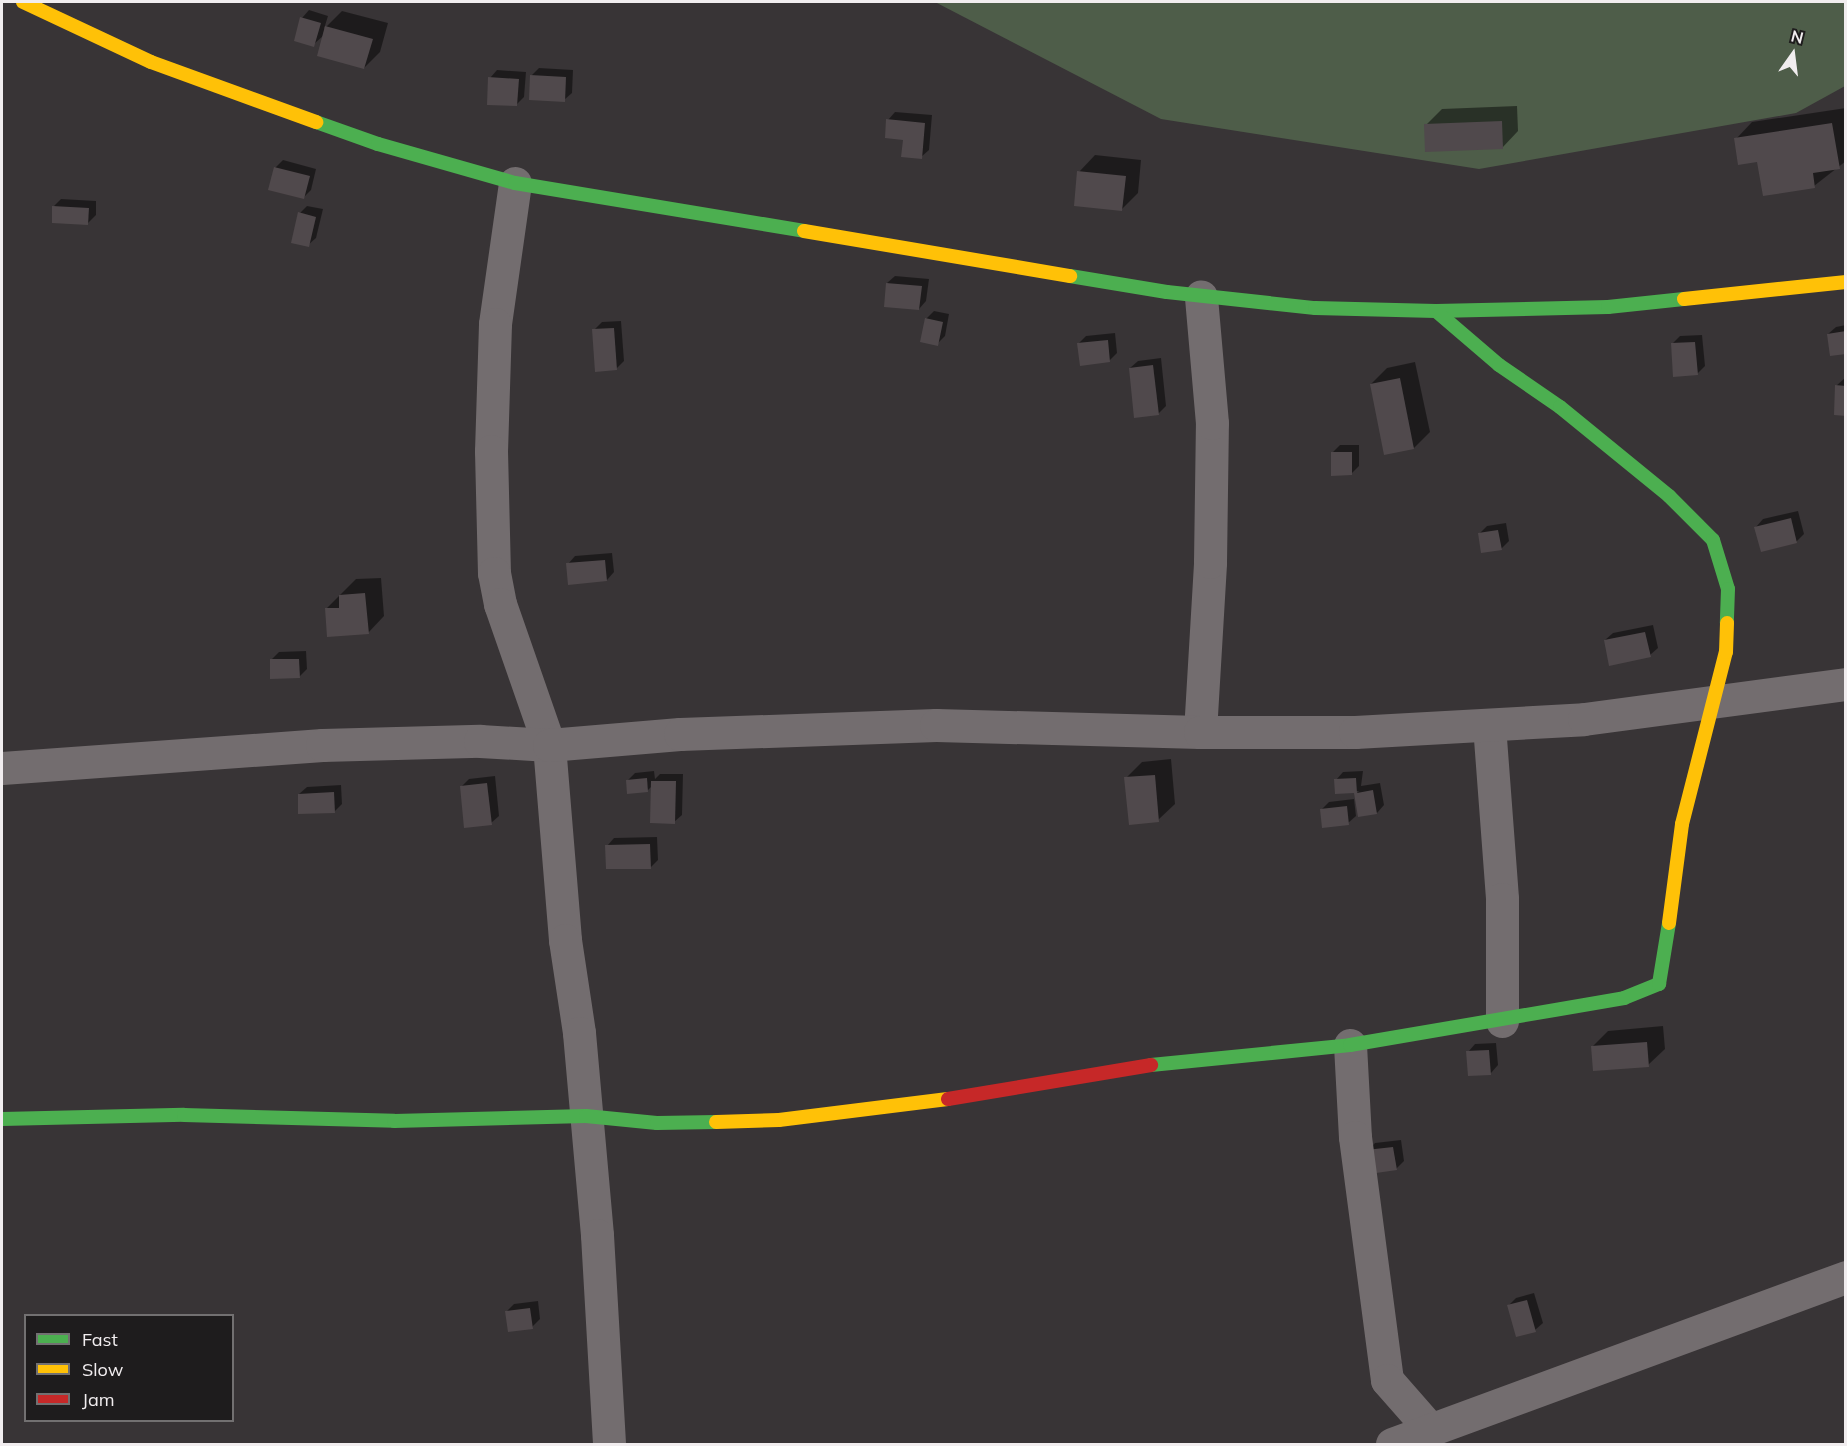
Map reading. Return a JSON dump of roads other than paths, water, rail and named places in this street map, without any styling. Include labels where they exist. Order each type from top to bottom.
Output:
[{"type":"street","points":[[23,2],[172,70],[378,144],[515,183],[1201,296],[1315,308],[1436,311],[1608,307],[1845,282]]},
{"type":"street","points":[[515,183],[495,324],[491,452],[494,573],[500,604],[549,745],[565,940],[579,1033],[609,1444]]},
{"type":"street","points":[[1200,732],[1210,562],[1212,423],[1201,296]]},
{"type":"street","points":[[2,1119],[184,1115],[394,1121],[586,1116],[657,1123],[779,1120],[902,1107],[1120,1068],[1350,1045],[1502,1021],[1624,998],[1659,984],[1682,824],[1711,700],[1726,652],[1728,589],[1713,540],[1669,496],[1560,407],[1499,365],[1436,311]]},
{"type":"street","points":[[2,768],[322,745],[480,741],[549,745],[680,734],[936,725],[1200,732],[1489,725],[1584,719],[1711,700],[1845,684]]},
{"type":"street","points":[[1489,725],[1502,899],[1502,1021]]},
{"type":"street","points":[[1350,1045],[1355,1137],[1387,1380],[1431,1430]]},
{"type":"street","points":[[1392,1444],[1845,1277]]}]
